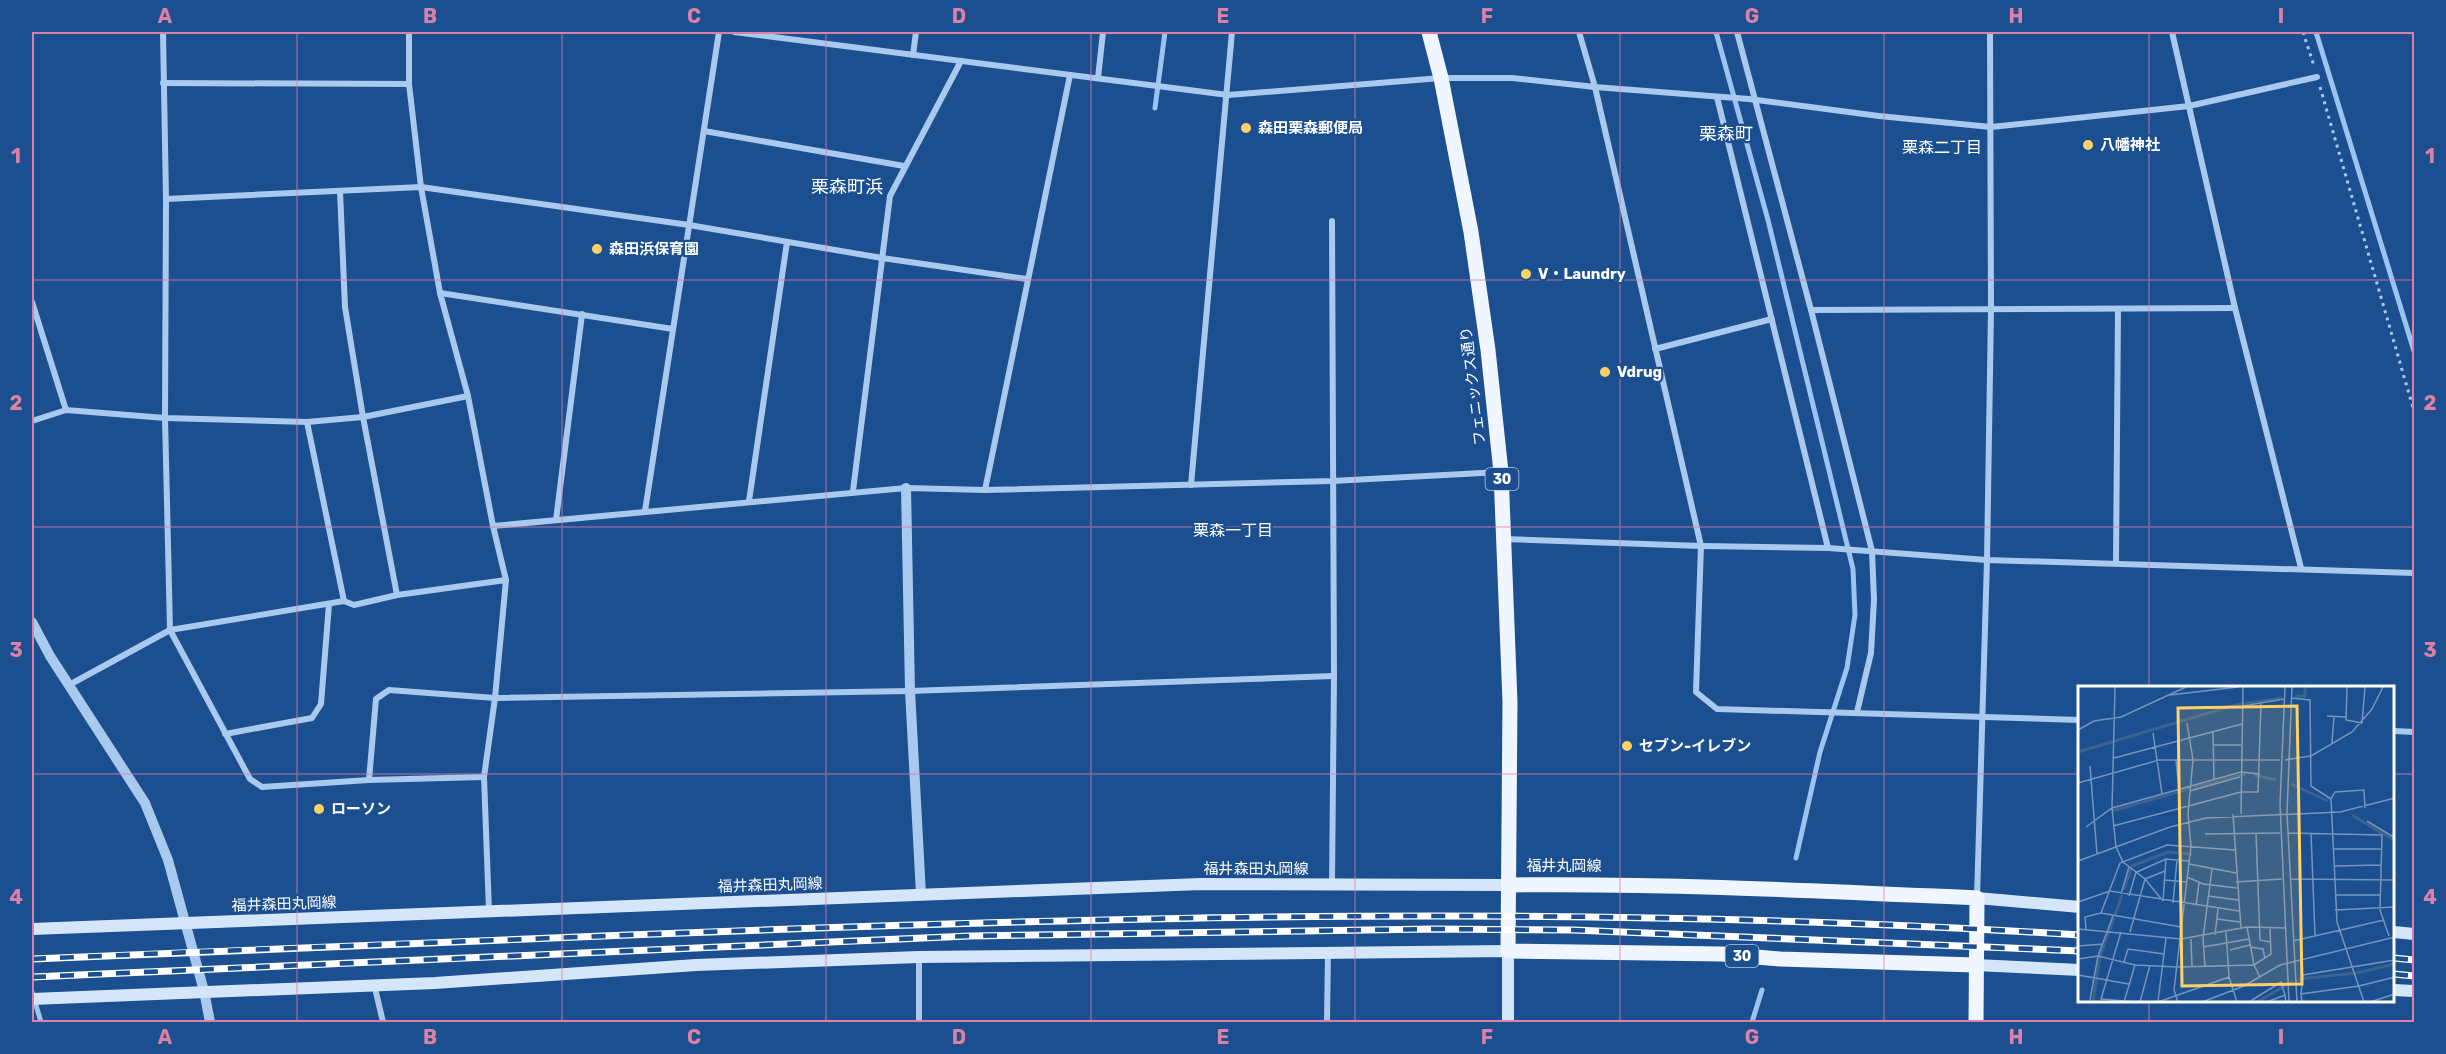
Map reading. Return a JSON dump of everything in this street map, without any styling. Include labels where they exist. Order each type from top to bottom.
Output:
[{"type":"main road","name":"フェニックス通り","points":[[1429,32],[1441,78],[1471,232],[1488,350],[1501,472],[1510,702],[1509,885]]},
{"type":"main road","name":"福井森田丸岡線","points":[[35,929],[1201,884],[1509,885]]},
{"type":"main road","name":"福井丸岡線","points":[[1508,951],[1509,885],[1586,884],[1773,889],[1977,898]]},
{"type":"main road","points":[[1976,1023],[1977,898],[2078,907]]},
{"type":"main road","points":[[2395,932],[2415,933]]},
{"type":"main road","points":[[32,999],[435,982],[696,965],[919,957],[1508,951],[1508,1023]]},
{"type":"main road","name":"30","points":[[1508,951],[1722,954],[1780,959],[1976,964]]},
{"type":"main road","points":[[1976,964],[2078,970]]},
{"type":"main road","points":[[2395,990],[2415,991]]},
{"type":"street","points":[[163,32],[166,200],[165,418],[170,630],[250,779],[262,788],[369,780],[484,777]]},
{"type":"street","points":[[409,32],[409,84],[421,187],[440,293],[468,396],[493,526],[506,580],[495,698],[484,777],[489,911]]},
{"type":"street","points":[[645,511],[719,32]]},
{"type":"street","points":[[734,32],[1228,95],[1441,78],[1512,78],[1717,96],[1991,127],[2189,106],[2318,77]]},
{"type":"street","points":[[914,55],[916,32]]},
{"type":"street","points":[[1098,78],[1103,32]]},
{"type":"street","points":[[1191,484],[1232,32]]},
{"type":"street","points":[[1579,32],[1595,87],[1701,546],[1696,692],[1717,709],[2078,720]]},
{"type":"street","points":[[1737,32],[1872,551],[1874,600],[1871,653],[1857,712]]},
{"type":"street","points":[[1977,898],[1987,560],[1991,310],[1990,32]]},
{"type":"street","points":[[2172,32],[2235,308],[2301,568]]},
{"type":"street","points":[[853,491],[890,196],[961,61]]},
{"type":"street","points":[[985,490],[1070,75]]},
{"type":"street","points":[[163,83],[409,84]]},
{"type":"street","points":[[1717,96],[1828,548]]},
{"type":"street","points":[[704,130],[904,166]]},
{"type":"street","points":[[166,200],[421,187],[689,225],[882,258],[1027,279]]},
{"type":"street","points":[[340,191],[345,307],[363,417],[398,595]]},
{"type":"street","points":[[1332,221],[1334,676],[1332,884]]},
{"type":"street","points":[[749,501],[787,242]]},
{"type":"street","points":[[440,293],[673,329]]},
{"type":"street","points":[[32,302],[66,410]]},
{"type":"street","points":[[1811,310],[2235,308]]},
{"type":"street","points":[[2116,563],[2118,309]]},
{"type":"street","points":[[556,520],[582,314]]},
{"type":"street","points":[[1655,348],[1772,319]]},
{"type":"street","points":[[32,421],[66,410],[165,418],[307,422],[363,417],[468,396]]},
{"type":"street","points":[[307,422],[344,601]]},
{"type":"street","points":[[493,526],[853,491],[906,488],[985,490],[1332,481],[1501,472]]},
{"type":"street","points":[[906,488],[910,691],[921,894]]},
{"type":"street","points":[[1504,539],[1828,548],[1987,560],[2415,573]]},
{"type":"street","points":[[69,685],[170,630],[344,601],[354,604],[398,595],[506,580]]},
{"type":"street","points":[[225,734],[312,718],[321,704],[329,604]]},
{"type":"street","points":[[32,622],[50,656],[145,803],[168,860],[204,991],[210,1023]]},
{"type":"street","points":[[369,780],[376,699],[389,690],[495,698],[910,691],[1334,676]]},
{"type":"street","points":[[2395,731],[2415,732]]},
{"type":"street","points":[[1327,1023],[1328,952]]},
{"type":"street","points":[[919,957],[919,1023]]},
{"type":"street","points":[[374,984],[382,1023]]},
{"type":"path","points":[[2303,32],[2415,411]]},
{"type":"waterway","points":[[1155,108],[1165,32]]},
{"type":"waterway","points":[[1716,32],[1768,220],[1853,569],[1855,615],[1847,668],[1820,752],[1796,858]]},
{"type":"waterway","points":[[2316,32],[2414,351]]},
{"type":"waterway","points":[[1752,1022],[1762,990]]},
{"type":"waterway","points":[[32,992],[41,1022]]},
{"type":"railway","points":[[32,959],[810,928],[1173,918],[1536,916],[1717,919],[1899,925],[2078,935]]},
{"type":"railway","points":[[32,977],[969,936],[1433,929],[1573,930],[2078,951]]},
{"type":"railway","points":[[2395,958],[2414,960]]},
{"type":"railway","points":[[2395,974],[2414,976]]},
{"type":"place","name":"森田栗森郵便局","points":[[1246,128]]},
{"type":"place","name":"八幡神社","points":[[2088,145]]},
{"type":"place","name":"森田浜保育園","points":[[597,249]]},
{"type":"place","name":"V・Laundry","points":[[1526,274]]},
{"type":"place","name":"Vdrug","points":[[1605,372]]},
{"type":"place","name":"セブン-イレブン","points":[[1627,746]]},
{"type":"place","name":"ローソン","points":[[319,809]]},
{"type":"district","name":"栗森町","points":[[1726,134]]},
{"type":"district","name":"栗森二丁目","points":[[1942,147]]},
{"type":"district","name":"栗森町浜","points":[[847,187]]},
{"type":"district","name":"栗森一丁目","points":[[1233,530]]}]
